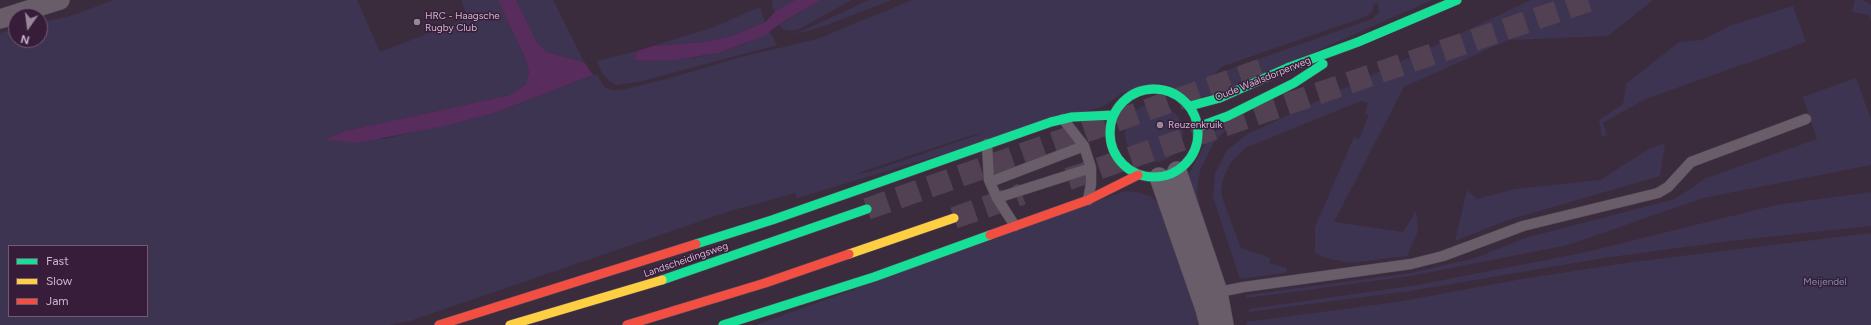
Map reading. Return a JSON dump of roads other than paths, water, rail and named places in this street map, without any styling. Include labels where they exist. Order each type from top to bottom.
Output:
[{"type":"main road","name":"Oude Waalsdorperweg","points":[[1190,106],[1220,98],[1287,68],[1358,42],[1457,0]]},
{"type":"main road","name":"Oude Waalsdorperweg","points":[[1198,127],[1228,116],[1294,82],[1358,42]]},
{"type":"main road","points":[[1144,90],[1164,90],[1178,96],[1190,106],[1198,127],[1197,144],[1187,163],[1177,171],[1159,177],[1138,174],[1122,164],[1112,146],[1110,131],[1114,115],[1126,99],[1144,90]]},
{"type":"main road","points":[[439,325],[516,302],[772,220],[987,144],[1072,116],[1114,115]]},
{"type":"main road","points":[[723,325],[874,277],[1088,200],[1138,174]]},
{"type":"main road","name":"Landscheidingsweg","points":[[510,325],[576,307],[689,272],[867,209]]},
{"type":"main road","points":[[627,325],[765,283],[954,218]]},
{"type":"main road","points":[[558,320],[576,307]]},
{"type":"street","points":[[0,19],[60,0]]},
{"type":"street","points":[[1177,171],[1209,294],[1209,325]]},
{"type":"street","points":[[1159,177],[1209,294],[1224,325]]},
{"type":"lane","points":[[1063,119],[1084,146],[1091,168],[1091,184],[1088,200]]},
{"type":"lane","points":[[1209,294],[1411,264],[1443,256],[1523,226],[1658,193],[1668,188],[1691,162],[1806,119]]},
{"type":"lane","points":[[987,144],[990,182],[997,198],[1015,226]]},
{"type":"lane","points":[[990,182],[1084,146]]},
{"type":"lane","points":[[997,198],[1091,168]]},
{"type":"tunnel","points":[[1068,179],[1591,0]]},
{"type":"tunnel","points":[[867,209],[1271,66]]},
{"type":"tunnel","points":[[954,218],[1022,194]]},
{"type":"place","name":"HRC - Haagsche Rugby Club","points":[[417,22]]},
{"type":"place","name":"Reuzenkruik","points":[[1160,125]]},
{"type":"park label","name":"Meijendel","points":[[1825,282]]}]
